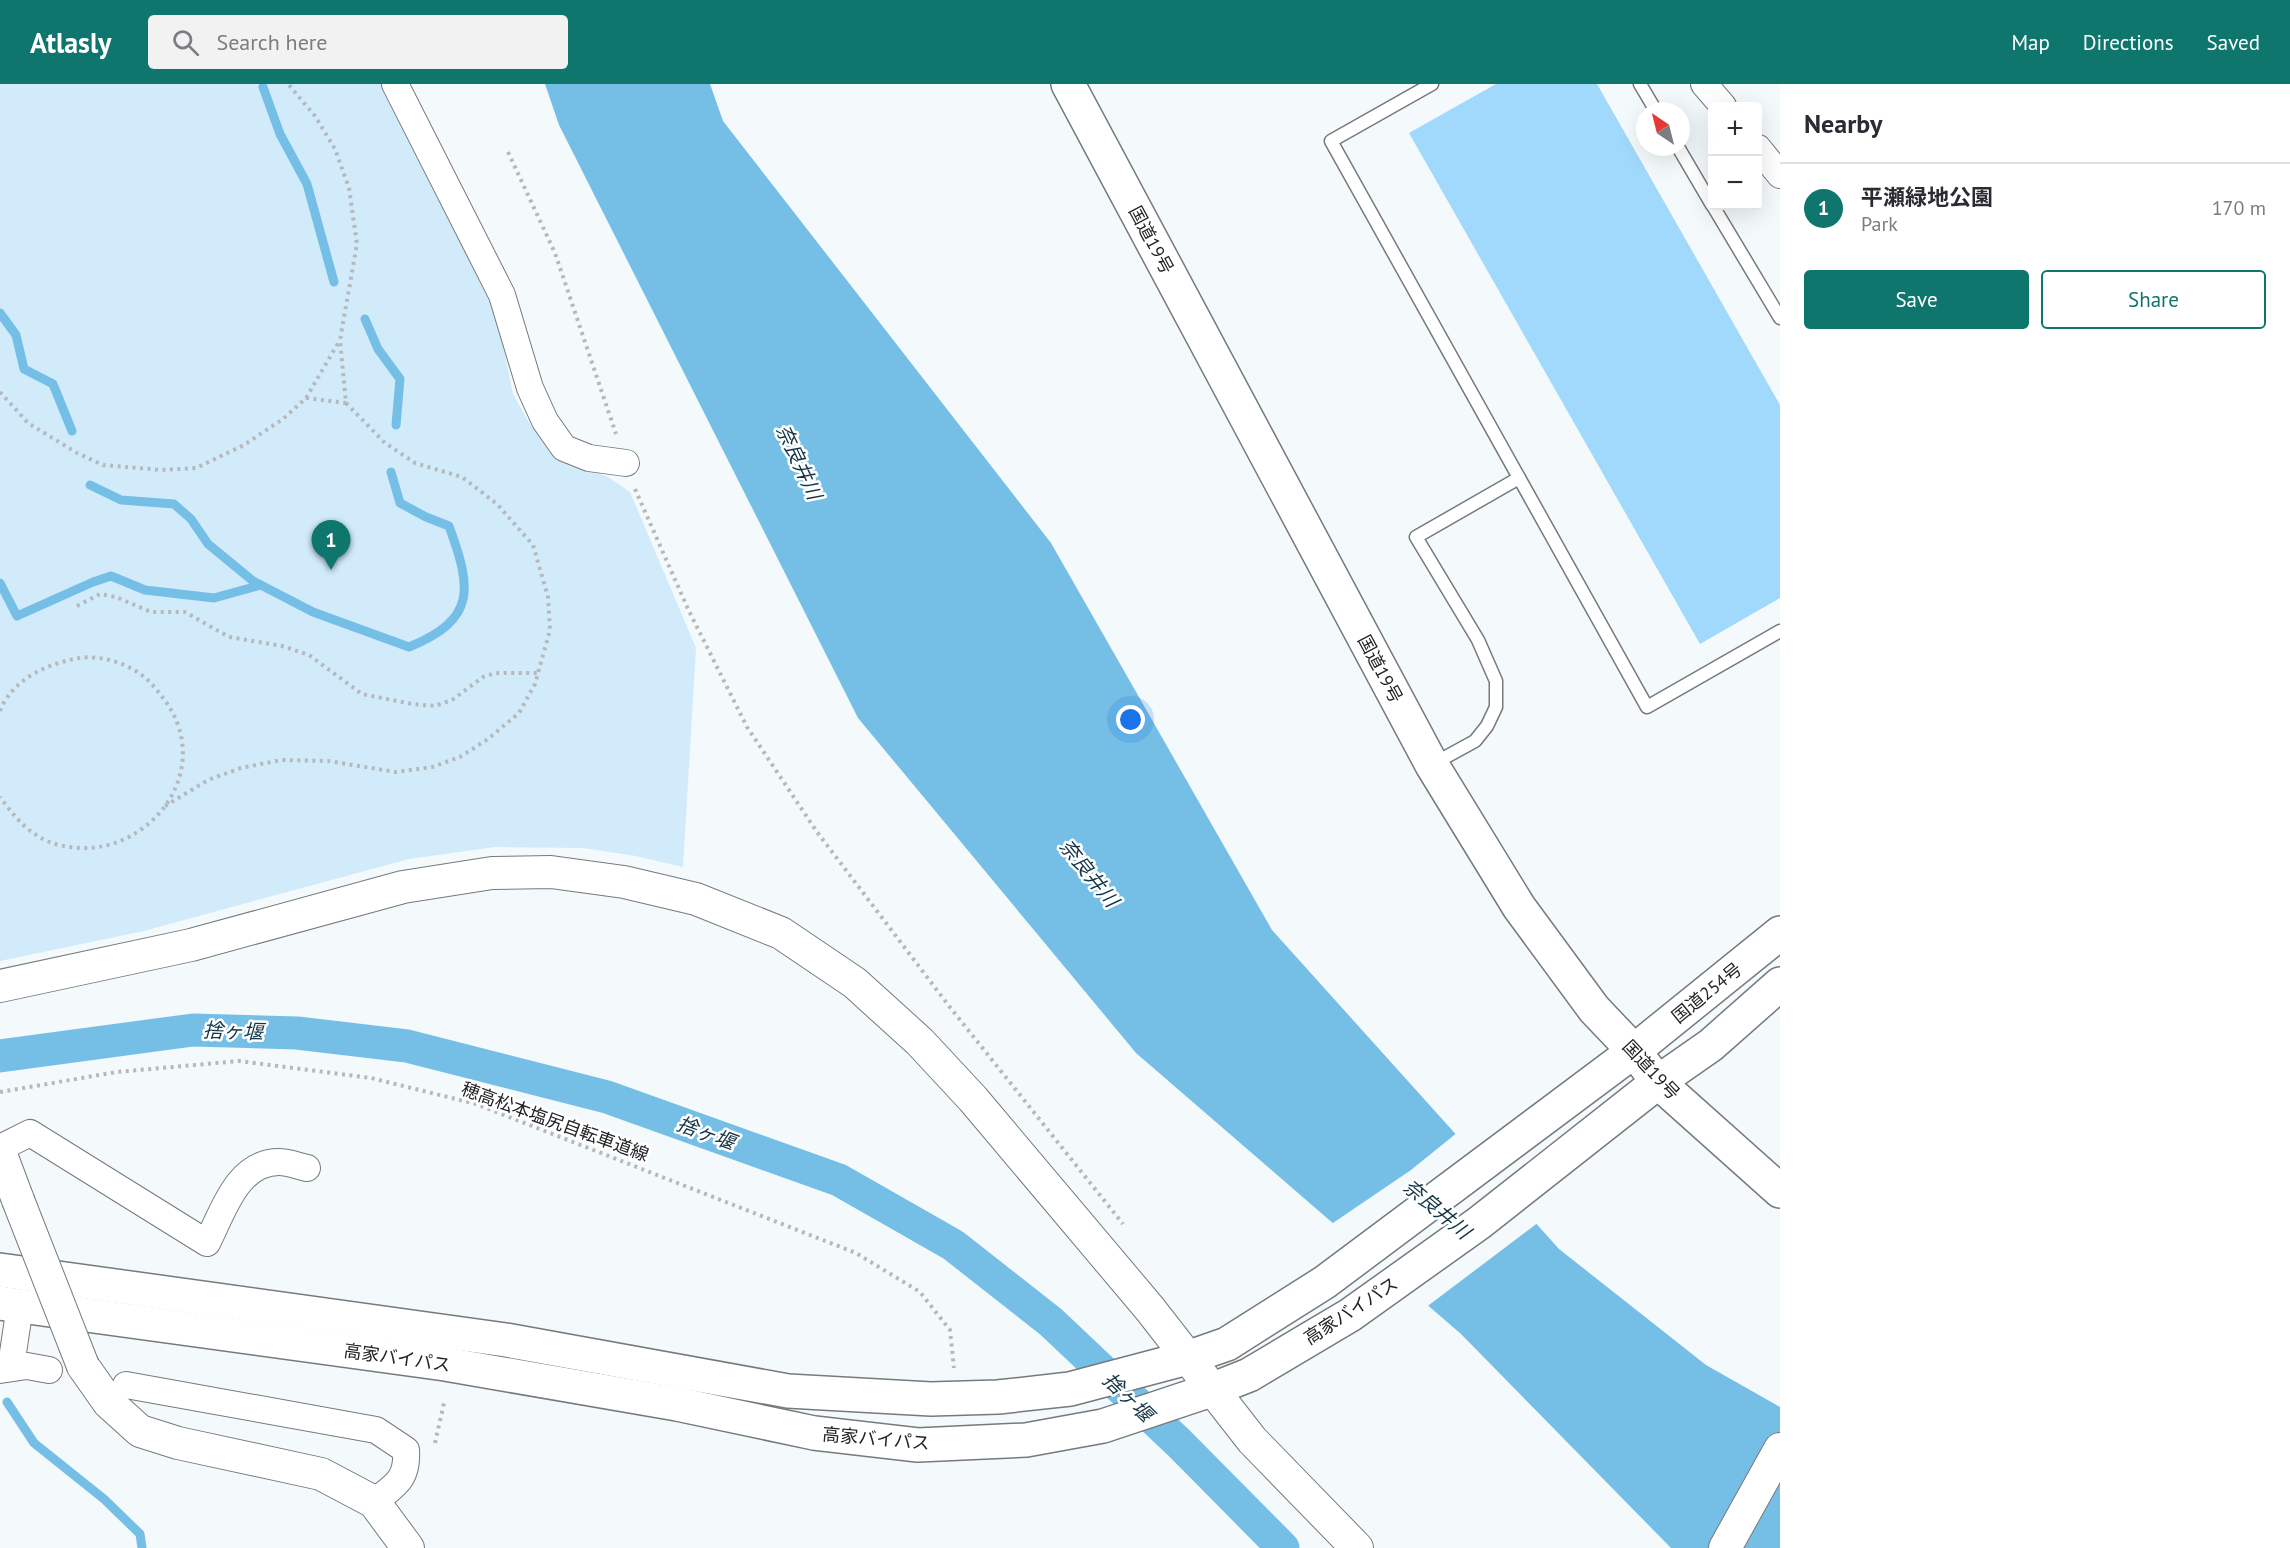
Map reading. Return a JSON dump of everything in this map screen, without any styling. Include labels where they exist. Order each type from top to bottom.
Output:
[{"type":"highway","name":"国道19号","points":[[1068,84],[1431,765],[1526,916],[1594,1009],[1634,1051],[1658,1082],[1780,1191]]},
{"type":"highway","name":"国道254号","points":[[1634,1051],[1780,933]]},
{"type":"highway","points":[[1658,1082],[1711,1045],[1780,984]]},
{"type":"highway","name":"高家バイパス","points":[[0,1270],[506,1340],[788,1391],[931,1399],[998,1397],[1070,1389],[1187,1358],[1227,1344],[1325,1282],[1634,1051]]},
{"type":"highway","name":"高家バイパス","points":[[10,1305],[445,1364],[677,1404],[814,1433],[876,1441],[960,1444],[1026,1440],[1103,1426],[1249,1375],[1350,1315],[1411,1272],[1658,1082]]},
{"type":"street","points":[[395,84],[502,295],[530,388],[545,421],[564,448],[589,458],[626,463]]},
{"type":"street","points":[[1704,84],[1720,102]]},
{"type":"street","points":[[1762,153],[1780,175]]},
{"type":"street","points":[[0,986],[191,945],[403,887],[492,873],[551,872],[624,882],[696,899],[781,933],[855,983],[920,1042],[981,1107],[1150,1309],[1187,1358],[1199,1394],[1252,1440],[1357,1548]]},
{"type":"street","points":[[0,1148],[30,1133],[207,1243],[241,1177],[260,1167],[278,1162],[307,1168]]},
{"type":"street","points":[[0,1152],[83,1366],[109,1403],[140,1431],[178,1443],[321,1474],[374,1502],[408,1548]]},
{"type":"street","points":[[10,1305],[6,1368],[27,1366],[49,1370]]},
{"type":"street","points":[[126,1385],[376,1430],[406,1450],[407,1466],[400,1482],[374,1502]]},
{"type":"street","points":[[1725,1548],[1780,1449]]},
{"type":"lane","points":[[1432,84],[1331,141],[1647,707],[1780,631]]},
{"type":"lane","points":[[1640,84],[1651,102]]},
{"type":"lane","points":[[1683,156],[1708,197]]},
{"type":"lane","points":[[1716,210],[1780,318]]},
{"type":"lane","points":[[1431,765],[1475,741],[1487,726],[1496,707],[1496,681],[1478,640],[1416,537],[1519,478]]},
{"type":"path","points":[[288,84],[315,116],[335,149],[349,188],[357,244],[340,340],[346,404]]},
{"type":"path","points":[[508,152],[555,253],[626,463],[688,609],[747,727],[817,832],[949,1006],[1125,1227]]},
{"type":"path","points":[[0,392],[28,423],[77,453],[103,465],[161,470],[196,468],[244,445],[283,419],[306,398],[340,340]]},
{"type":"path","points":[[165,806],[208,780],[241,768],[280,760],[328,761],[396,772],[432,767],[460,757],[488,739],[519,714],[538,673],[550,630],[548,597],[533,544],[497,504],[462,477],[414,464],[385,443],[346,404],[306,398]]},
{"type":"path","points":[[77,606],[100,594],[116,597],[151,612],[185,612],[229,637],[282,646],[309,655],[362,694],[412,704],[435,706],[452,700],[483,677],[495,673],[538,673]]},
{"type":"path","points":[[0,711],[23,680],[51,664],[83,657],[115,661],[144,676],[166,700],[179,729],[182,761],[174,792],[156,818],[132,837],[103,848],[71,848],[42,839],[17,821],[0,797]]},
{"type":"path","name":"穂高松本塩尻自転車道線","points":[[0,1092],[117,1072],[239,1061],[370,1078],[476,1104],[856,1253],[920,1292],[950,1330],[955,1370]]},
{"type":"shaded area","points":[[0,84],[382,84],[482,270],[495,305],[513,394],[531,426],[566,460],[608,477],[630,492],[696,648],[683,867],[636,856],[583,848],[495,847],[409,859],[144,931],[0,961]]},
{"type":"water","name":"奈良井川","points":[[545,84],[710,84],[723,121],[1051,543],[1272,930],[1559,1249],[1706,1365],[1780,1407],[1780,1548],[1671,1548],[1461,1334],[1136,1053],[858,718],[559,125]]},
{"type":"pier","points":[[1458,1132],[1539,1222],[1425,1308],[1330,1225],[1411,1170]]},
{"type":"building","points":[[1496,84],[1597,84],[1780,405],[1780,598],[1700,644],[1409,133]]},
{"type":"waterway","points":[[263,87],[280,134],[307,184],[334,282]]},
{"type":"waterway","points":[[0,313],[16,335],[24,369],[53,384],[72,431]]},
{"type":"waterway","points":[[365,319],[378,349],[400,379],[396,425]]},
{"type":"waterway","points":[[90,485],[121,500],[174,504],[191,519],[208,544],[253,581],[313,612],[409,647],[447,625],[458,612],[463,599],[464,584],[462,567],[449,526],[400,503],[391,472]]},
{"type":"waterway","points":[[0,583],[17,616],[111,576],[145,590],[214,598],[261,585]]},
{"type":"waterway","name":"捨ヶ堰","points":[[0,1056],[193,1030],[297,1033],[407,1046],[607,1097],[839,1180],[953,1245],[1051,1322],[1179,1443],[1283,1548]]},
{"type":"waterway","points":[[7,1402],[34,1443],[104,1499],[140,1534],[142,1548]]},
{"type":"place","name":"平瀬緑地公園","points":[[331,570]]}]
